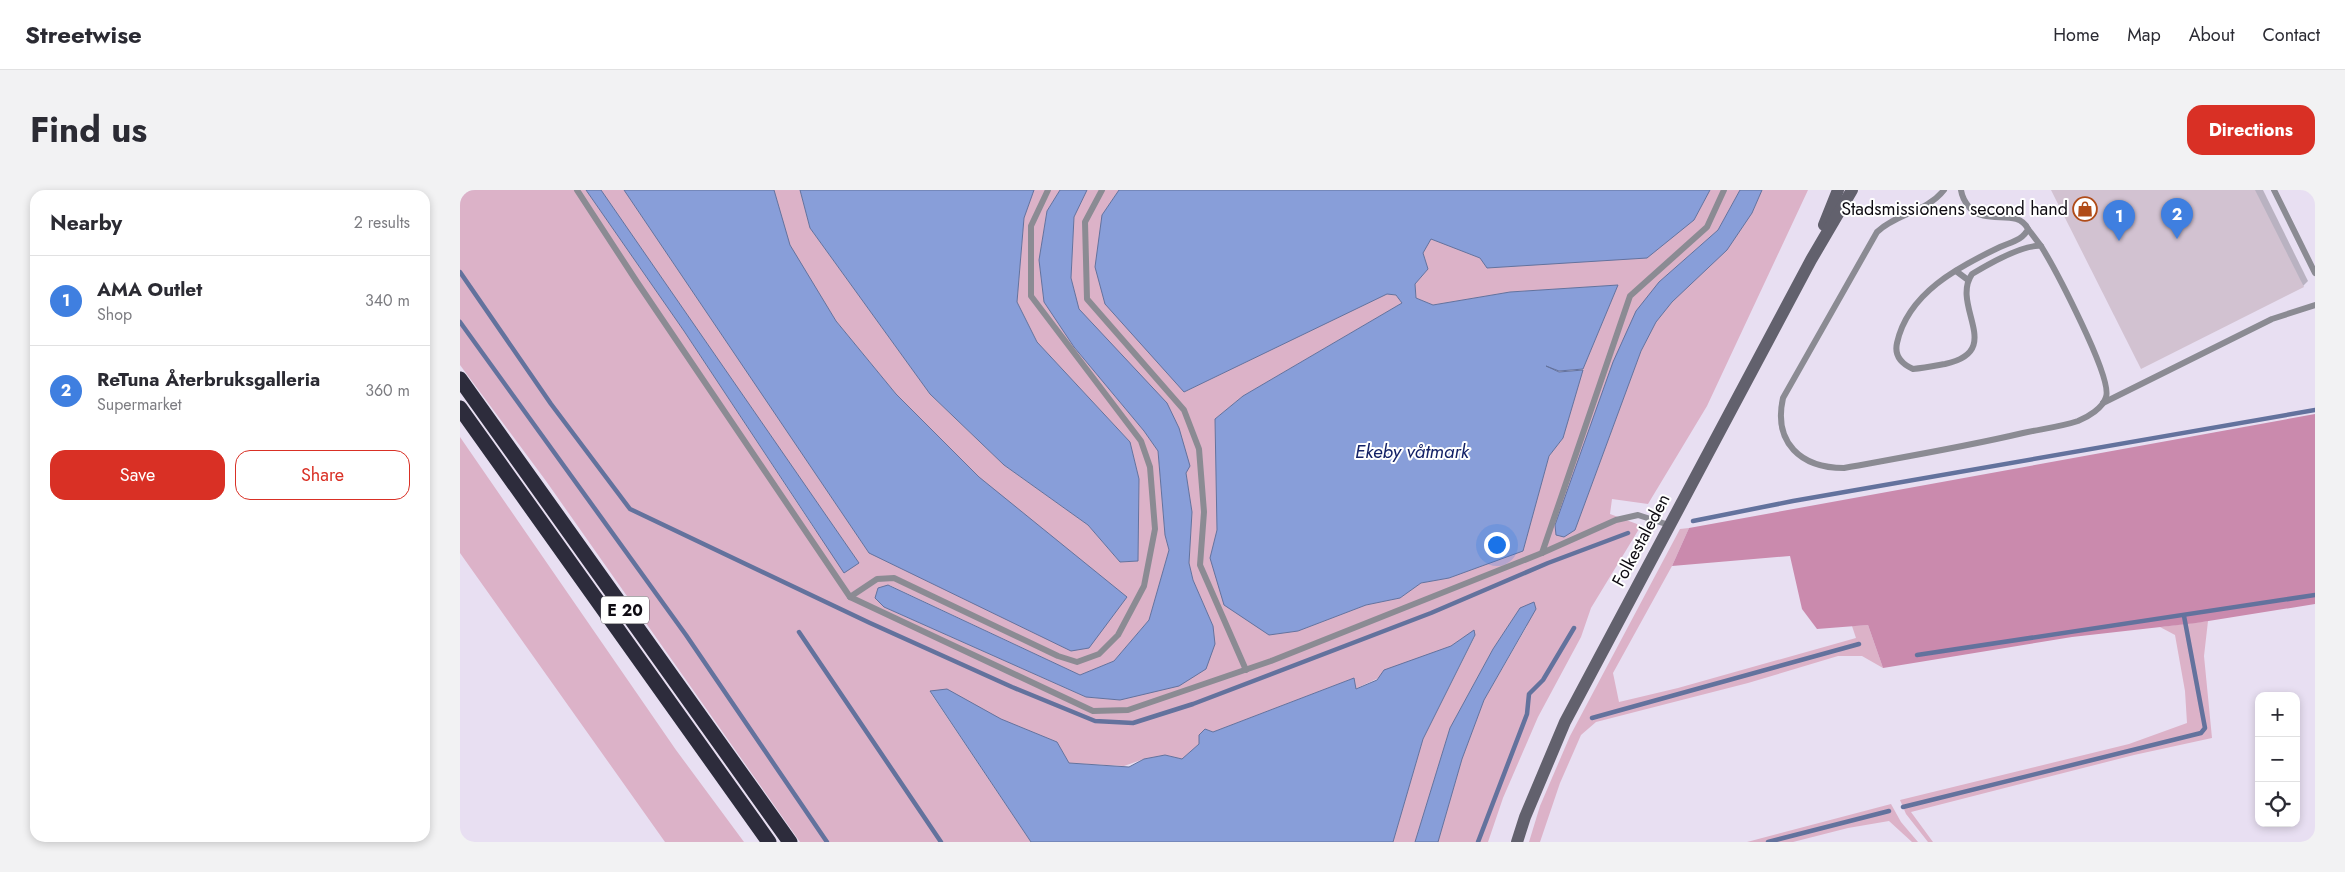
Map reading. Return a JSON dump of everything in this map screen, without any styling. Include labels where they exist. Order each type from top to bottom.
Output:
[{"type":"highway","name":"E 20","points":[[460,379],[790,842]]},
{"type":"highway","name":"E 20","points":[[460,408],[769,842]]},
{"type":"main road","name":"Folkestaleden","points":[[1810,260],[1838,190]]},
{"type":"main road","name":"Folkestaleden","points":[[1517,842],[1528,809],[1565,722],[1810,260],[1852,190]]},
{"type":"lane","points":[[577,190],[850,597],[1093,711],[1128,710],[1246,670],[1542,553],[1616,520],[1638,515],[1669,525]]},
{"type":"lane","points":[[850,597],[877,579],[894,578],[1058,656],[1077,662],[1099,654],[1118,635],[1144,586],[1155,529],[1150,468],[1141,441],[1031,296],[1031,226],[1048,190]]},
{"type":"lane","points":[[1102,190],[1085,222],[1087,300],[1184,410],[1200,450],[1204,512],[1200,565],[1246,670]]},
{"type":"lane","points":[[1542,553],[1630,296],[1707,227],[1724,190]]},
{"type":"lane","points":[[1944,190],[1935,201],[1894,219],[1877,232],[1782,398],[1781,422],[1786,438],[1796,453],[1814,464],[1828,468],[1844,468],[1998,439],[2078,421],[2097,410],[2107,396],[2106,384],[2100,363],[2041,246],[2022,220],[1980,216],[1966,203],[1961,190]]},
{"type":"lane","points":[[2274,190],[2315,272]]},
{"type":"lane","points":[[2028,229],[2020,238],[1956,271],[1922,296],[1902,329],[1896,350],[1898,357],[1907,366],[1923,368],[1962,360],[1972,349],[1974,337],[1966,288],[1968,280],[1978,270],[2019,250],[2033,245],[2041,246]]},
{"type":"lane","points":[[1956,271],[1968,280]]},
{"type":"lane","points":[[2103,403],[2272,319],[2315,305]]},
{"type":"shaded area","points":[[460,190],[586,190],[684,331],[815,530],[859,563],[601,190],[624,190],[869,553],[979,477],[896,394],[836,321],[789,245],[774,190],[800,190],[810,228],[930,394],[1004,465],[1088,525],[1120,562],[1138,561],[1139,479],[1130,442],[1037,342],[1017,302],[1024,218],[1034,190],[1060,190],[1047,211],[1039,260],[1044,302],[1074,347],[1144,431],[1158,451],[1165,535],[1169,550],[1149,620],[1114,661],[1080,675],[889,585],[875,598],[884,607],[1086,697],[1120,700],[1213,626],[1193,580],[1189,563],[1192,512],[1186,473],[1094,326],[1079,310],[1071,278],[1074,217],[1087,190],[1119,190],[1102,215],[1184,392],[1387,293],[1396,295],[1402,303],[1243,396],[1215,419],[1217,530],[1210,558],[1298,631],[1366,605],[1400,598],[1421,583],[1449,578],[1523,550],[1549,456],[1563,438],[1583,369],[1618,285],[1510,292],[1433,305],[1416,298],[1415,284],[1428,269],[1423,253],[1431,238],[1480,258],[1694,220],[1710,190],[1740,190],[1718,230],[1659,282],[1575,530],[1641,351],[1656,322],[1752,213],[1762,190],[1808,190],[1707,406],[1648,504],[1612,499],[1610,514],[1637,524],[1639,529],[1591,608],[1581,637],[1538,717],[1503,798],[1488,842],[1438,842],[1462,759],[1484,700],[1527,626],[1520,608],[1493,649],[1450,728],[1415,842],[1393,842],[1423,739],[1475,636],[1462,638],[1452,646],[1437,651],[1355,689],[1354,678],[1213,732],[1205,729],[1199,735],[1199,744],[1182,759],[1165,755],[1144,759],[1124,766],[1069,763],[1057,742],[930,692],[1031,842],[800,842],[546,481],[460,365]]},
{"type":"shaded area","points":[[2315,414],[2315,604],[2196,623],[2072,637],[1883,668],[1868,625],[1817,629],[1802,609],[1790,556],[1672,566],[1689,528]]},
{"type":"shaded area","points":[[460,437],[676,750],[744,842],[665,842],[460,553]]},
{"type":"shaded area","points":[[1689,528],[1672,566],[1613,673],[1619,702],[1678,688],[1856,638],[1852,626],[1868,625],[1883,668],[1862,656],[1838,656],[1748,683],[1596,722],[1581,735],[1560,783],[1540,842],[1529,842],[1540,806],[1570,736],[1680,529]]},
{"type":"shaded area","points":[[2208,621],[2204,656],[2212,738],[2134,755],[1911,812],[1933,842],[1928,842],[1906,814],[1900,800],[2129,744],[2187,723],[2185,691],[2175,635],[2160,627]]},
{"type":"shaded area","points":[[1891,804],[1901,822],[1918,842],[1912,842],[1889,821],[1848,828],[1793,842],[1747,842]]},
{"type":"water","points":[[586,190],[601,190],[859,563],[844,573],[684,331]]},
{"type":"water","points":[[624,190],[774,190],[790,245],[836,321],[896,394],[979,477],[1127,597],[1089,648],[1071,651],[869,553]]},
{"type":"water","points":[[800,190],[1034,190],[1024,218],[1017,302],[1037,342],[1130,442],[1139,479],[1138,561],[1120,562],[1088,525],[1004,465],[930,394],[810,228]]},
{"type":"water","points":[[1060,190],[1087,190],[1074,217],[1071,278],[1079,309],[1167,403],[1179,428],[1190,466],[1186,473],[1192,512],[1189,563],[1193,580],[1213,626],[1215,644],[1206,669],[1179,686],[1120,700],[1086,697],[884,607],[875,598],[878,588],[888,585],[1080,675],[1114,661],[1149,620],[1169,550],[1165,535],[1158,451],[1144,431],[1074,347],[1044,302],[1039,260],[1047,211]]},
{"type":"water","name":"Ekeby våtmark","points":[[1119,190],[1710,190],[1694,220],[1647,258],[1487,268],[1480,258],[1431,239],[1423,253],[1428,269],[1415,284],[1416,298],[1433,305],[1510,292],[1618,285],[1583,369],[1559,371],[1546,366],[1559,372],[1583,370],[1563,438],[1549,456],[1523,551],[1449,578],[1421,583],[1400,598],[1366,605],[1298,631],[1269,635],[1224,605],[1210,558],[1217,530],[1215,419],[1243,396],[1402,303],[1396,295],[1387,294],[1184,392],[1105,304],[1095,267],[1102,215]]},
{"type":"water","points":[[1740,190],[1762,190],[1752,213],[1727,250],[1672,302],[1656,322],[1641,351],[1575,530],[1564,537],[1556,535],[1555,525],[1613,362],[1636,311],[1659,282],[1718,230]]},
{"type":"water","points":[[1534,602],[1536,609],[1484,700],[1462,759],[1438,842],[1415,842],[1450,728],[1493,649],[1520,608]]},
{"type":"water","points":[[1474,630],[1475,635],[1423,739],[1393,842],[1031,842],[930,691],[947,689],[1001,719],[1057,742],[1069,763],[1129,767],[1144,759],[1165,755],[1182,759],[1199,744],[1199,735],[1205,729],[1213,732],[1354,678],[1356,689],[1377,680],[1384,670],[1451,646]]},
{"type":"building","points":[[2051,190],[2255,190],[2304,287],[2141,369]]},
{"type":"waterway","points":[[460,272],[551,404],[630,509],[870,623],[1012,687],[1095,721],[1133,723],[1193,704],[1431,613],[1548,563],[1628,533]]},
{"type":"waterway","points":[[460,322],[686,635],[827,842]]},
{"type":"waterway","points":[[1693,521],[1793,501],[2315,410]]},
{"type":"waterway","points":[[1917,655],[2315,595]]},
{"type":"waterway","points":[[1903,807],[2201,733],[2205,728],[2184,616]]},
{"type":"waterway","points":[[1478,842],[1527,714],[1529,694],[1543,680],[1574,628]]},
{"type":"waterway","points":[[799,632],[941,842]]},
{"type":"waterway","points":[[1592,718],[1859,644]]},
{"type":"waterway","points":[[1768,842],[1889,811]]},
{"type":"place","name":"Stadsmissionens second hand","points":[[2085,209]]},
{"type":"place","name":"ReTuna Återbruksgalleria","points":[[2177,239]]},
{"type":"place","name":"AMA Outlet","points":[[2119,241]]}]
